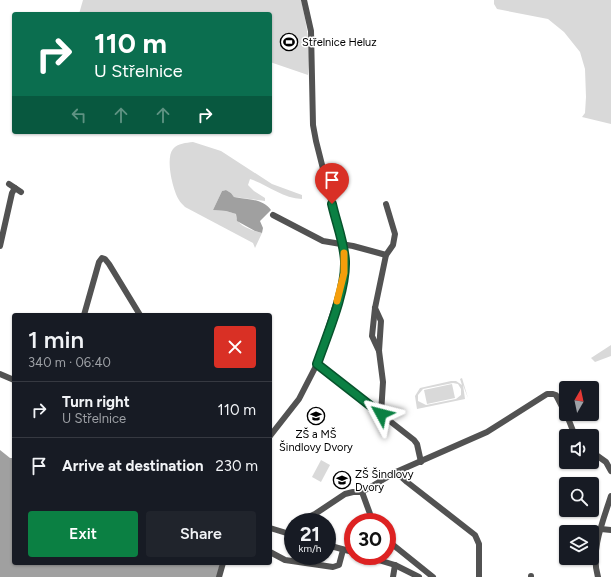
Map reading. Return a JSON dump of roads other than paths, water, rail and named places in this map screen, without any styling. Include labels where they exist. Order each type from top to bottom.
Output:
[{"type":"street","points":[[272,433],[299,398],[317,364],[343,282],[345,262],[313,125],[311,31],[304,0]]},
{"type":"street","points":[[10,184],[21,192]]},
{"type":"street","points":[[0,246],[12,194],[15,188]]},
{"type":"street","points":[[381,414],[383,382],[379,350],[381,321],[375,308],[386,255],[393,245],[395,234],[386,204]]},
{"type":"street","points":[[273,215],[323,241],[386,255]]},
{"type":"street","points":[[85,313],[99,262],[102,258],[109,264],[124,286],[139,313]]},
{"type":"street","points":[[317,364],[414,440],[417,444],[421,462]]},
{"type":"street","points":[[0,374],[12,379]]},
{"type":"street","points":[[318,513],[345,494],[362,492],[396,472],[487,432],[547,394],[556,395],[572,429]]},
{"type":"street","points":[[599,457],[606,462],[611,471]]},
{"type":"street","points":[[396,472],[475,535],[479,544],[479,577]]},
{"type":"street","points":[[362,492],[370,513]]},
{"type":"street","points":[[598,577],[596,557],[601,529],[611,496]]},
{"type":"street","points":[[272,529],[284,532]]},
{"type":"street","points":[[601,529],[611,530]]},
{"type":"street","points":[[396,547],[433,577]]},
{"type":"street","points":[[272,553],[285,560],[332,567],[339,565],[343,550],[336,548]]},
{"type":"street","points":[[218,577],[222,565]]},
{"type":"street","points":[[393,577],[395,565],[419,577]]},
{"type":"place","name":"Střelnice Heluz","points":[[289,42]]},
{"type":"place","name":"ZŠ a MŠ Šindlovy Dvory","points":[[316,416]]},
{"type":"place","name":"ZŠ Šindlovy Dvory","points":[[342,480]]}]
